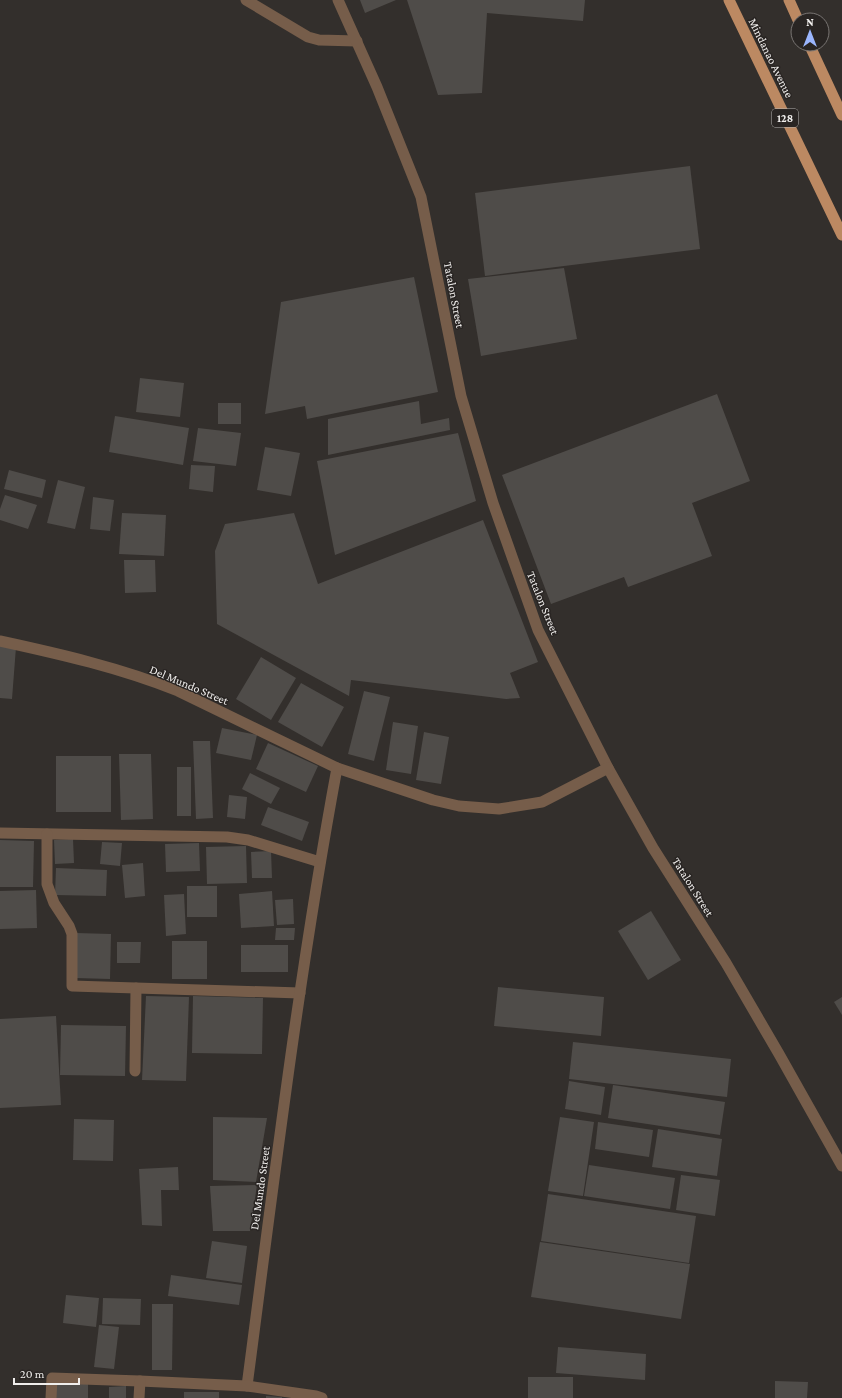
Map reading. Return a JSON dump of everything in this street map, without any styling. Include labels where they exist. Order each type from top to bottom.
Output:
[{"type":"main road","name":"Mindanao Avenue","points":[[729,0],[842,235]]},
{"type":"main road","points":[[789,0],[794,12]]},
{"type":"main road","points":[[813,52],[842,115]]},
{"type":"street","points":[[246,0],[308,36],[319,40],[357,41]]},
{"type":"street","name":"Tatalon Street","points":[[338,0],[357,41],[422,197],[457,379],[499,522],[538,630],[608,768],[654,848],[726,963],[842,1166]]},
{"type":"street","name":"Del Mundo Street","points":[[0,641],[64,655],[157,683],[178,691],[337,768],[433,800],[459,806],[499,809],[542,802],[608,768]]},
{"type":"street","name":"Del Mundo Street","points":[[247,1386],[300,993],[320,862],[337,768]]},
{"type":"street","points":[[0,833],[227,837],[248,840],[320,862]]},
{"type":"street","points":[[47,834],[47,884],[54,903],[69,926],[72,934],[72,986],[300,993]]},
{"type":"street","points":[[135,1071],[136,988]]},
{"type":"street","points":[[51,1398],[52,1378],[247,1386],[322,1398]]},
{"type":"street","points":[[139,1398],[140,1381]]},
{"type":"building","points":[[360,0],[396,0],[365,13]]},
{"type":"building","points":[[407,0],[585,0],[583,21],[487,13],[482,93],[438,95]]},
{"type":"building","points":[[690,166],[700,249],[485,276],[475,193]]},
{"type":"building","points":[[564,268],[577,339],[481,356],[468,279]]},
{"type":"building","points":[[414,277],[438,392],[307,419],[305,406],[265,414],[281,302]]},
{"type":"building","points":[[140,378],[184,383],[180,417],[136,412]]},
{"type":"building","points":[[717,394],[750,481],[692,503],[712,556],[628,587],[624,577],[551,604],[502,475]]},
{"type":"building","points":[[419,401],[421,424],[449,418],[450,430],[328,455],[328,419]]},
{"type":"building","points":[[218,403],[241,403],[241,424],[218,424]]},
{"type":"building","points":[[115,416],[189,428],[183,465],[109,452]]},
{"type":"building","points":[[198,428],[241,433],[236,466],[193,461]]},
{"type":"building","points":[[458,433],[476,501],[335,555],[317,461]]},
{"type":"building","points":[[265,447],[300,453],[291,496],[257,490]]},
{"type":"building","points":[[191,465],[215,466],[213,492],[189,489]]},
{"type":"building","points":[[9,470],[46,480],[42,498],[4,489]]},
{"type":"building","points":[[58,480],[85,487],[75,529],[47,523]]},
{"type":"building","points":[[5,495],[37,505],[28,529],[0,520],[0,509]]},
{"type":"building","points":[[93,497],[114,500],[110,531],[90,529]]},
{"type":"building","points":[[122,513],[166,515],[164,556],[119,554]]},
{"type":"building","points":[[294,513],[318,584],[483,520],[538,662],[510,673],[520,698],[506,699],[351,680],[349,696],[217,624],[215,551],[225,524]]},
{"type":"building","points":[[124,560],[155,560],[156,592],[125,593]]},
{"type":"building","points":[[0,645],[16,647],[12,699],[0,698]]},
{"type":"building","points":[[261,657],[296,678],[271,720],[236,699]]},
{"type":"building","points":[[301,683],[344,707],[322,747],[278,722]]},
{"type":"building","points":[[364,691],[390,697],[374,761],[348,754]]},
{"type":"building","points":[[393,722],[418,726],[411,774],[386,770]]},
{"type":"building","points":[[222,728],[257,735],[251,760],[216,753]]},
{"type":"building","points":[[424,732],[449,737],[441,784],[416,780]]},
{"type":"building","points":[[193,741],[210,741],[213,818],[196,819]]},
{"type":"building","points":[[268,743],[318,766],[306,792],[256,769]]},
{"type":"building","points":[[119,754],[151,754],[153,819],[121,820]]},
{"type":"building","points":[[56,756],[111,756],[111,812],[56,812]]},
{"type":"building","points":[[177,767],[191,767],[191,816],[177,816]]},
{"type":"building","points":[[250,773],[280,788],[271,804],[242,789]]},
{"type":"building","points":[[229,795],[247,797],[245,819],[227,817]]},
{"type":"building","points":[[268,807],[309,822],[302,841],[261,825]]},
{"type":"building","points":[[73,839],[74,863],[55,864],[54,840]]},
{"type":"building","points":[[0,840],[34,841],[33,887],[0,887]]},
{"type":"building","points":[[102,842],[122,843],[120,866],[100,864]]},
{"type":"building","points":[[199,843],[200,871],[166,872],[165,844]]},
{"type":"building","points":[[246,846],[247,883],[207,884],[206,847]]},
{"type":"building","points":[[271,851],[272,878],[252,878],[251,852]]},
{"type":"building","points":[[143,863],[145,896],[125,898],[122,865]]},
{"type":"building","points":[[56,868],[107,870],[106,896],[55,895]]},
{"type":"building","points":[[187,886],[217,886],[217,917],[187,917]]},
{"type":"building","points":[[36,890],[37,928],[0,929],[0,891]]},
{"type":"building","points":[[272,891],[274,926],[241,928],[239,894]]},
{"type":"building","points":[[184,894],[186,934],[166,936],[164,895]]},
{"type":"building","points":[[293,899],[294,924],[277,925],[275,900]]},
{"type":"building","points":[[651,911],[681,960],[648,980],[618,931]]},
{"type":"building","points":[[276,928],[295,928],[294,940],[275,940]]},
{"type":"building","points":[[76,933],[111,934],[110,979],[75,978]]},
{"type":"building","points":[[172,941],[207,941],[207,979],[172,979]]},
{"type":"building","points":[[117,942],[141,942],[140,963],[117,963]]},
{"type":"building","points":[[241,945],[288,945],[288,972],[241,972]]},
{"type":"building","points":[[498,987],[604,997],[601,1036],[494,1026]]},
{"type":"building","points":[[146,996],[189,997],[186,1081],[142,1080]]},
{"type":"building","points":[[193,996],[263,998],[262,1054],[192,1053]]},
{"type":"building","points":[[842,997],[842,1015],[834,1002]]},
{"type":"building","points":[[56,1016],[61,1105],[0,1108],[0,1019]]},
{"type":"building","points":[[61,1025],[126,1026],[125,1076],[60,1075]]},
{"type":"building","points":[[573,1042],[731,1059],[727,1097],[569,1079]]},
{"type":"building","points":[[569,1081],[605,1087],[601,1115],[565,1109]]},
{"type":"building","points":[[613,1085],[725,1102],[720,1135],[608,1118]]},
{"type":"building","points":[[213,1117],[267,1118],[256,1182],[213,1180]]},
{"type":"building","points":[[560,1117],[594,1122],[583,1196],[548,1191]]},
{"type":"building","points":[[74,1119],[114,1120],[113,1161],[73,1160]]},
{"type":"building","points":[[598,1122],[653,1130],[649,1157],[595,1149]]},
{"type":"building","points":[[658,1129],[722,1139],[717,1176],[652,1167]]},
{"type":"building","points":[[589,1165],[675,1178],[670,1209],[584,1196]]},
{"type":"building","points":[[178,1167],[179,1190],[161,1190],[162,1226],[142,1225],[139,1169]]},
{"type":"building","points":[[681,1175],[720,1180],[715,1216],[676,1210]]},
{"type":"building","points":[[257,1185],[250,1231],[213,1231],[210,1186]]},
{"type":"building","points":[[548,1194],[696,1216],[689,1263],[541,1241]]},
{"type":"building","points":[[212,1241],[247,1246],[242,1283],[206,1278]]},
{"type":"building","points":[[540,1242],[690,1264],[681,1319],[531,1297]]},
{"type":"building","points":[[171,1275],[242,1285],[239,1305],[168,1296]]},
{"type":"building","points":[[66,1295],[99,1298],[96,1327],[63,1323]]},
{"type":"building","points":[[103,1298],[141,1299],[140,1325],[102,1324]]},
{"type":"building","points":[[152,1304],[173,1304],[172,1370],[152,1370]]},
{"type":"building","points":[[99,1325],[119,1327],[114,1369],[94,1367]]},
{"type":"building","points":[[558,1347],[646,1354],[645,1380],[556,1373]]},
{"type":"building","points":[[528,1377],[573,1377],[573,1398],[528,1398]]},
{"type":"building","points":[[775,1381],[808,1382],[807,1398],[775,1398]]},
{"type":"building","points":[[88,1383],[88,1398],[54,1398],[53,1385]]},
{"type":"building","points":[[126,1386],[126,1398],[109,1398],[109,1387]]},
{"type":"building","points":[[184,1392],[219,1392],[219,1398],[184,1398]]},
{"type":"building","points":[[266,1396],[282,1397],[282,1398],[266,1398]]}]
